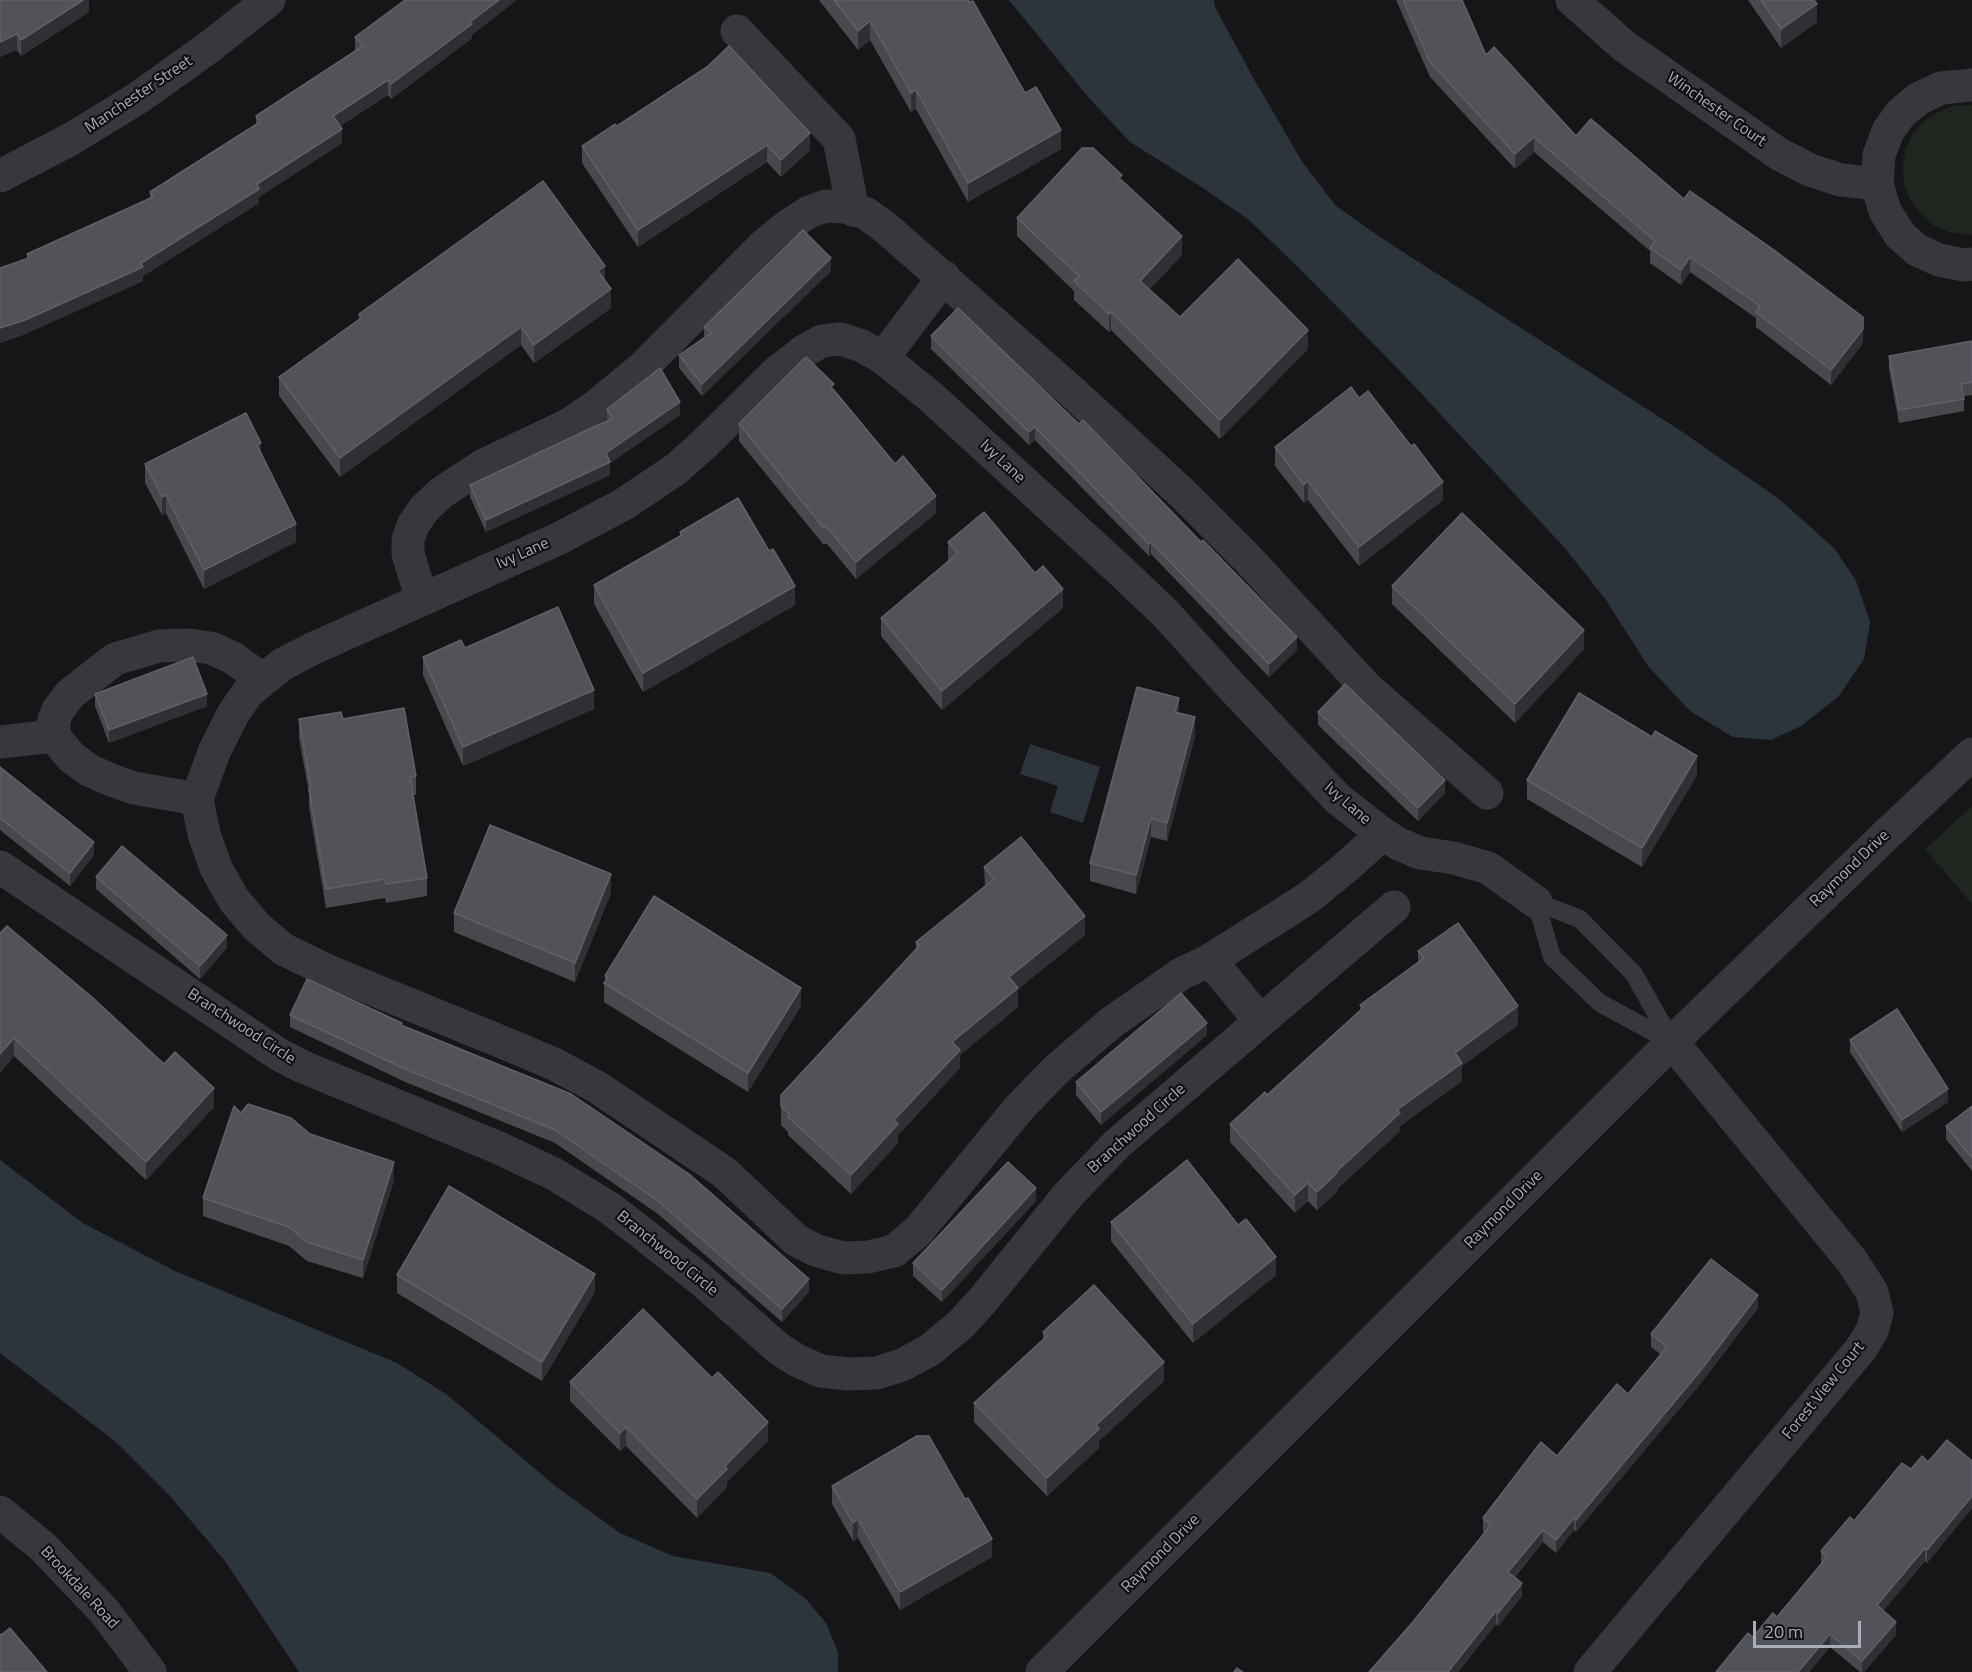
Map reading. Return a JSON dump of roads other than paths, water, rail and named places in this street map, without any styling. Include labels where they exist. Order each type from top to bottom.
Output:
[{"type":"street","name":"Manchester Street","points":[[0,176],[71,139],[138,98],[208,48],[269,0]]},
{"type":"street","name":"Winchester Court","points":[[1572,0],[1624,46],[1779,154],[1810,170],[1841,180],[1877,184]]},
{"type":"street","points":[[737,31],[839,140],[853,210]]},
{"type":"street","points":[[1972,85],[1941,88],[1918,99],[1901,113],[1888,131],[1879,155],[1877,184],[1885,211],[1900,236],[1917,250],[1939,260],[1964,265],[1972,264]]},
{"type":"street","points":[[422,599],[408,554],[408,540],[413,525],[424,509],[441,493],[482,466],[568,425],[596,406],[642,368],[764,246],[786,227],[809,212],[826,206],[845,207],[865,213],[885,227],[944,277],[1182,493],[1248,559],[1367,688],[1487,793]]},
{"type":"street","points":[[883,358],[944,277]]},
{"type":"street","name":"Ivy Lane","points":[[197,799],[214,752],[248,692],[283,664],[560,538],[624,504],[676,469],[704,445],[778,371],[804,351],[822,341],[841,339],[862,346],[883,358],[940,405],[1165,613],[1338,799],[1399,844],[1420,852],[1454,858],[1488,868],[1536,902]]},
{"type":"street","points":[[262,679],[233,658],[211,648],[188,645],[159,646],[115,659],[70,694],[58,710],[54,720],[54,736],[71,757],[89,770],[111,780],[134,788],[197,799],[204,834],[216,868],[234,900],[257,927],[283,949],[328,971],[554,1064],[597,1087],[725,1173],[796,1240],[816,1250],[843,1258],[868,1257],[894,1251],[918,1231],[990,1142],[1057,1070],[1112,1022],[1181,974],[1210,960],[1308,898],[1383,834]]},
{"type":"street","points":[[0,742],[54,736]]},
{"type":"street","name":"Raymond Drive","points":[[1042,1672],[1672,1042],[1972,754]]},
{"type":"street","name":"Branchwood Circle","points":[[0,867],[278,1054],[301,1066],[499,1148],[571,1184],[609,1207],[637,1229],[700,1279],[779,1348],[798,1361],[821,1371],[848,1374],[877,1372],[902,1365],[930,1350],[961,1324],[1090,1170],[1116,1144],[1394,907]]},
{"type":"street","points":[[1210,960],[1260,1021]]},
{"type":"street","name":"Forest View Court","points":[[1590,1672],[1860,1350],[1872,1331],[1877,1313],[1872,1292],[1852,1261],[1672,1042]]},
{"type":"street","name":"Brookdale Road","points":[[0,1512],[43,1547],[104,1611],[150,1672]]},
{"type":"lane","name":"Ivy Lane","points":[[1536,902],[1580,919],[1611,950],[1634,974],[1672,1042]]},
{"type":"lane","points":[[1536,902],[1552,957],[1600,1003],[1672,1042]]}]
